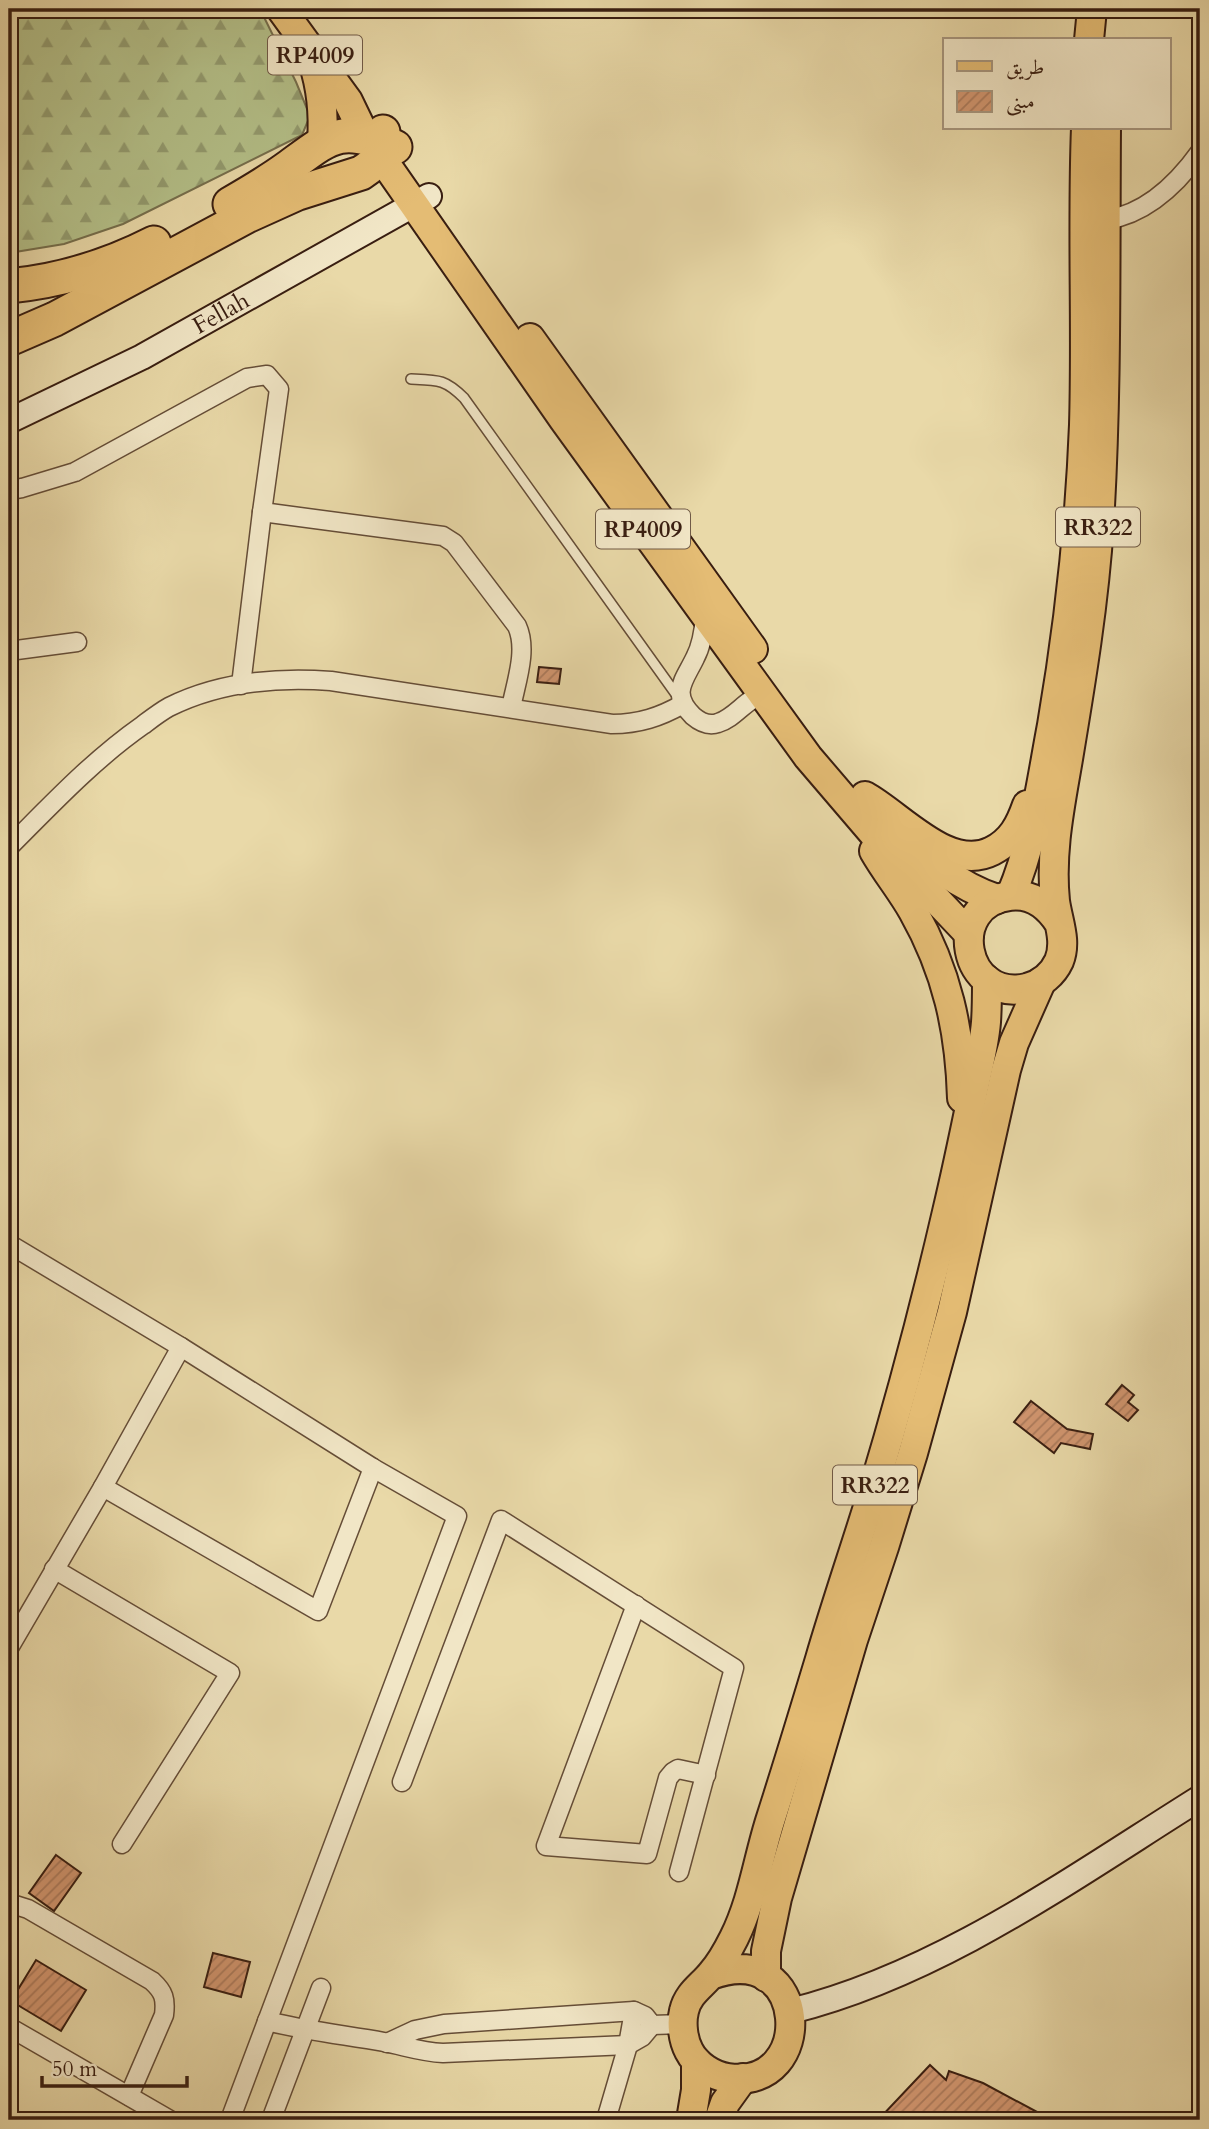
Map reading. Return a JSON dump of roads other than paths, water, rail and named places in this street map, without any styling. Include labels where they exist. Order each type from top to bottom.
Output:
[{"type":"highway","points":[[9,286],[76,274],[143,248],[258,187],[321,142],[343,136],[384,149],[370,167],[351,176],[298,192],[247,216],[55,319],[9,339]]},
{"type":"main road","name":"RP4009","points":[[281,9],[839,766],[860,804],[969,934]]},
{"type":"main road","points":[[1089,38],[1092,9]]},
{"type":"main road","points":[[1107,38],[1109,9]]},
{"type":"main road","points":[[300,34],[310,54],[320,86],[323,119],[321,142]]},
{"type":"main road","name":"RR322","points":[[969,934],[978,913],[986,905],[1004,897],[1031,836],[1062,661],[1074,561],[1084,424],[1086,130]]},
{"type":"main road","name":"RR322","points":[[766,1977],[766,1951],[777,1898],[853,1640],[913,1453],[952,1312],[1006,1070],[1014,1044],[1041,982],[1056,966],[1061,956],[1062,934],[1054,881],[1056,830],[1088,629],[1101,477],[1107,130]]},
{"type":"main road","name":"RP4009","points":[[422,201],[564,420],[808,757],[860,804],[934,864],[978,892],[1004,897]]},
{"type":"main road","name":"Fellah","points":[[9,421],[142,357],[422,201]]},
{"type":"main road","points":[[860,804],[886,809],[942,850],[957,855],[988,853],[1008,840],[1021,821],[1050,732]]},
{"type":"main road","points":[[860,804],[888,873],[912,909],[932,947],[947,987],[957,1029],[961,1072],[961,1152]]},
{"type":"main road","points":[[1004,897],[1026,896],[1040,901],[1059,923]]},
{"type":"main road","points":[[969,934],[971,960],[987,981],[1008,989],[1020,989],[1041,982]]},
{"type":"main road","name":"RR322","points":[[683,2024],[683,2012],[690,1994],[711,1975],[734,1938],[745,1911],[769,1822],[872,1495],[926,1307],[961,1152],[984,1039],[987,981]]},
{"type":"main road","points":[[791,2011],[822,2003],[901,1973],[1005,1920],[1200,1798]]},
{"type":"main road","points":[[683,2024],[687,2045],[696,2061],[718,2075],[743,2078],[756,2075],[778,2060],[790,2037],[791,2011],[782,1992],[766,1977],[753,1971],[724,1970],[711,1975]]},
{"type":"main road","points":[[691,2120],[696,2090],[696,2061]]},
{"type":"main road","points":[[719,2120],[725,2103],[743,2078]]},
{"type":"street","points":[[1106,220],[1131,214],[1151,202],[1174,183],[1200,152]]},
{"type":"street","points":[[9,490],[75,472],[247,378],[267,375],[279,389],[261,512],[241,685]]},
{"type":"street","points":[[261,512],[443,536],[454,543],[521,634],[522,647],[511,708]]},
{"type":"street","points":[[705,616],[701,644],[683,679],[683,704],[699,721],[714,724],[722,722],[753,698],[763,694]]},
{"type":"street","points":[[9,652],[77,642]]},
{"type":"street","points":[[9,847],[85,771],[122,739],[168,708],[216,690],[288,680],[331,681],[605,723],[627,724],[656,718],[683,704]]},
{"type":"street","points":[[9,1244],[181,1347],[373,1468],[457,1516],[230,2120]]},
{"type":"street","points":[[9,1648],[181,1347]]},
{"type":"street","points":[[103,1487],[318,1611],[373,1468]]},
{"type":"street","points":[[402,1782],[501,1520],[734,1668],[680,1872]]},
{"type":"street","points":[[54,1569],[230,1673],[122,1844]]},
{"type":"street","points":[[635,1605],[546,1846],[647,1854],[668,1778],[678,1769],[706,1775]]},
{"type":"street","points":[[9,1903],[28,1909],[152,1981],[163,1991],[166,2001],[164,2015],[129,2096]]},
{"type":"street","points":[[271,2120],[321,1988]]},
{"type":"street","points":[[387,2043],[415,2030],[444,2024],[634,2011],[645,2016],[652,2025]]},
{"type":"street","points":[[606,2120],[628,2045],[634,2011]]},
{"type":"street","points":[[267,2021],[305,2031],[443,2053],[628,2045],[652,2025],[683,2024]]},
{"type":"street","points":[[9,2026],[170,2120]]},
{"type":"lane","points":[[411,379],[438,380],[452,386],[464,398],[683,704]]}]
